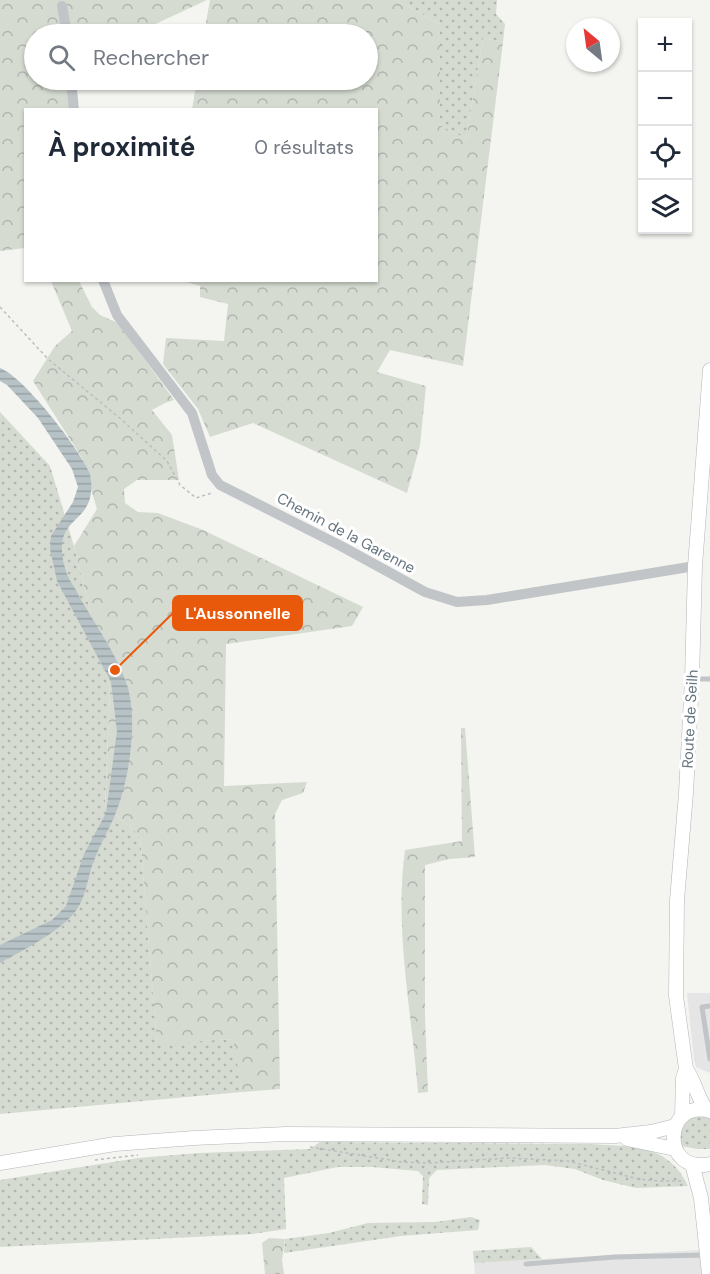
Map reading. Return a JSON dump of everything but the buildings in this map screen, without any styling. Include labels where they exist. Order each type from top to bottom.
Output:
[{"type":"street","points":[[62,6],[65,24]]},
{"type":"street","points":[[72,90],[74,108]]},
{"type":"street","points":[[104,282],[117,315],[192,414],[212,475],[220,485]]},
{"type":"street","name":"Route de Seilh","points":[[675,1149],[673,1142],[686,1069],[676,996],[677,900],[686,793],[695,566],[710,370]]},
{"type":"street","name":"Chemin de la Garenne","points":[[220,485],[341,546],[425,592],[457,602],[487,600],[695,566]]},
{"type":"street","name":"Route de Seilh","points":[[686,1069],[697,1094],[708,1110]]},
{"type":"street","points":[[615,1137],[678,1121],[693,1110],[708,1110]]},
{"type":"street","points":[[0,1163],[115,1144],[286,1134],[615,1137],[675,1149],[685,1161],[692,1164],[709,1164],[701,1198]]},
{"type":"street","points":[[692,1164],[701,1198],[709,1274]]},
{"type":"lane","points":[[692,679],[710,679]]},
{"type":"lane","points":[[710,1006],[702,1006],[710,1059]]},
{"type":"lane","points":[[526,1264],[615,1257],[707,1255]]},
{"type":"path","points":[[0,307],[48,359],[122,420],[166,461],[180,485],[196,498],[217,492],[220,485]]},
{"type":"path","points":[[307,1147],[402,1162],[428,1163],[508,1158],[568,1161],[638,1179],[691,1180]]},
{"type":"path","points":[[85,1161],[142,1155]]},
{"type":"shaded area","points":[[0,368],[23,385],[50,415],[75,448],[90,474],[91,488],[88,503],[66,531],[62,552],[67,575],[113,653],[124,677],[131,701],[132,731],[123,791],[114,818],[92,865],[79,906],[68,920],[50,934],[0,963],[0,945],[52,920],[66,906],[84,854],[106,813],[117,731],[111,682],[57,581],[50,549],[51,536],[73,502],[78,487],[72,469],[38,418],[7,385],[0,381]]},
{"type":"shaded area","points":[[687,993],[710,993],[710,1073],[696,1067]]},
{"type":"shaded area","points":[[700,1250],[702,1274],[475,1274],[474,1263]]},
{"type":"green space","points":[[0,0],[207,0],[155,24],[24,24],[24,90],[69,90],[71,108],[24,108],[24,248],[0,251]]},
{"type":"green space","points":[[210,0],[396,0],[440,24],[440,125],[466,139],[483,38],[503,42],[463,366],[390,350],[377,372],[426,386],[420,445],[407,493],[253,423],[210,437],[198,409],[163,364],[166,338],[224,341],[228,304],[200,297],[200,286],[186,282],[378,282],[378,108],[192,108],[195,90],[378,90],[378,24],[206,24]]},
{"type":"green space","points":[[396,0],[497,0],[496,14],[505,24],[503,42],[483,38],[466,139],[440,125],[440,24]]},
{"type":"green space","points":[[51,282],[80,282],[92,307],[100,315],[118,323],[174,400],[152,410],[172,435],[179,480],[137,480],[124,489],[125,503],[138,512],[158,513],[203,530],[363,607],[352,626],[226,644],[224,786],[307,782],[303,793],[282,800],[275,814],[280,1089],[242,1092],[233,1039],[157,1044],[140,836],[105,805],[110,691],[74,546],[97,509],[82,458],[33,381],[55,346],[72,331]]},
{"type":"green space","points":[[0,412],[50,466],[74,546],[110,691],[105,805],[140,836],[157,1043],[234,1039],[242,1092],[0,1114]]},
{"type":"green space","points":[[461,728],[465,728],[475,857],[449,859],[425,865],[425,1017],[428,1092],[418,1093],[403,941],[402,880],[405,850],[462,841]]},
{"type":"green space","points":[[703,1116],[710,1118],[710,1149],[681,1146],[680,1134],[683,1125],[686,1121]]},
{"type":"green space","points":[[320,1142],[591,1144],[634,1147],[659,1155],[670,1162],[680,1172],[688,1186],[636,1188],[603,1180],[575,1169],[545,1165],[437,1170],[429,1178],[428,1205],[422,1204],[423,1176],[418,1171],[338,1167],[284,1178],[286,1229],[253,1234],[0,1247],[0,1180],[138,1158],[199,1153],[310,1149]]},
{"type":"green space","points":[[471,1217],[480,1220],[478,1230],[401,1236],[284,1253],[285,1239],[329,1233],[368,1223],[435,1222]]},
{"type":"green space","points":[[269,1238],[285,1239],[282,1260],[284,1274],[265,1274],[262,1243]]},
{"type":"green space","points":[[531,1247],[542,1259],[474,1263],[473,1251]]},
{"type":"place","name":"L'Aussonnelle","points":[[115,670]]}]
